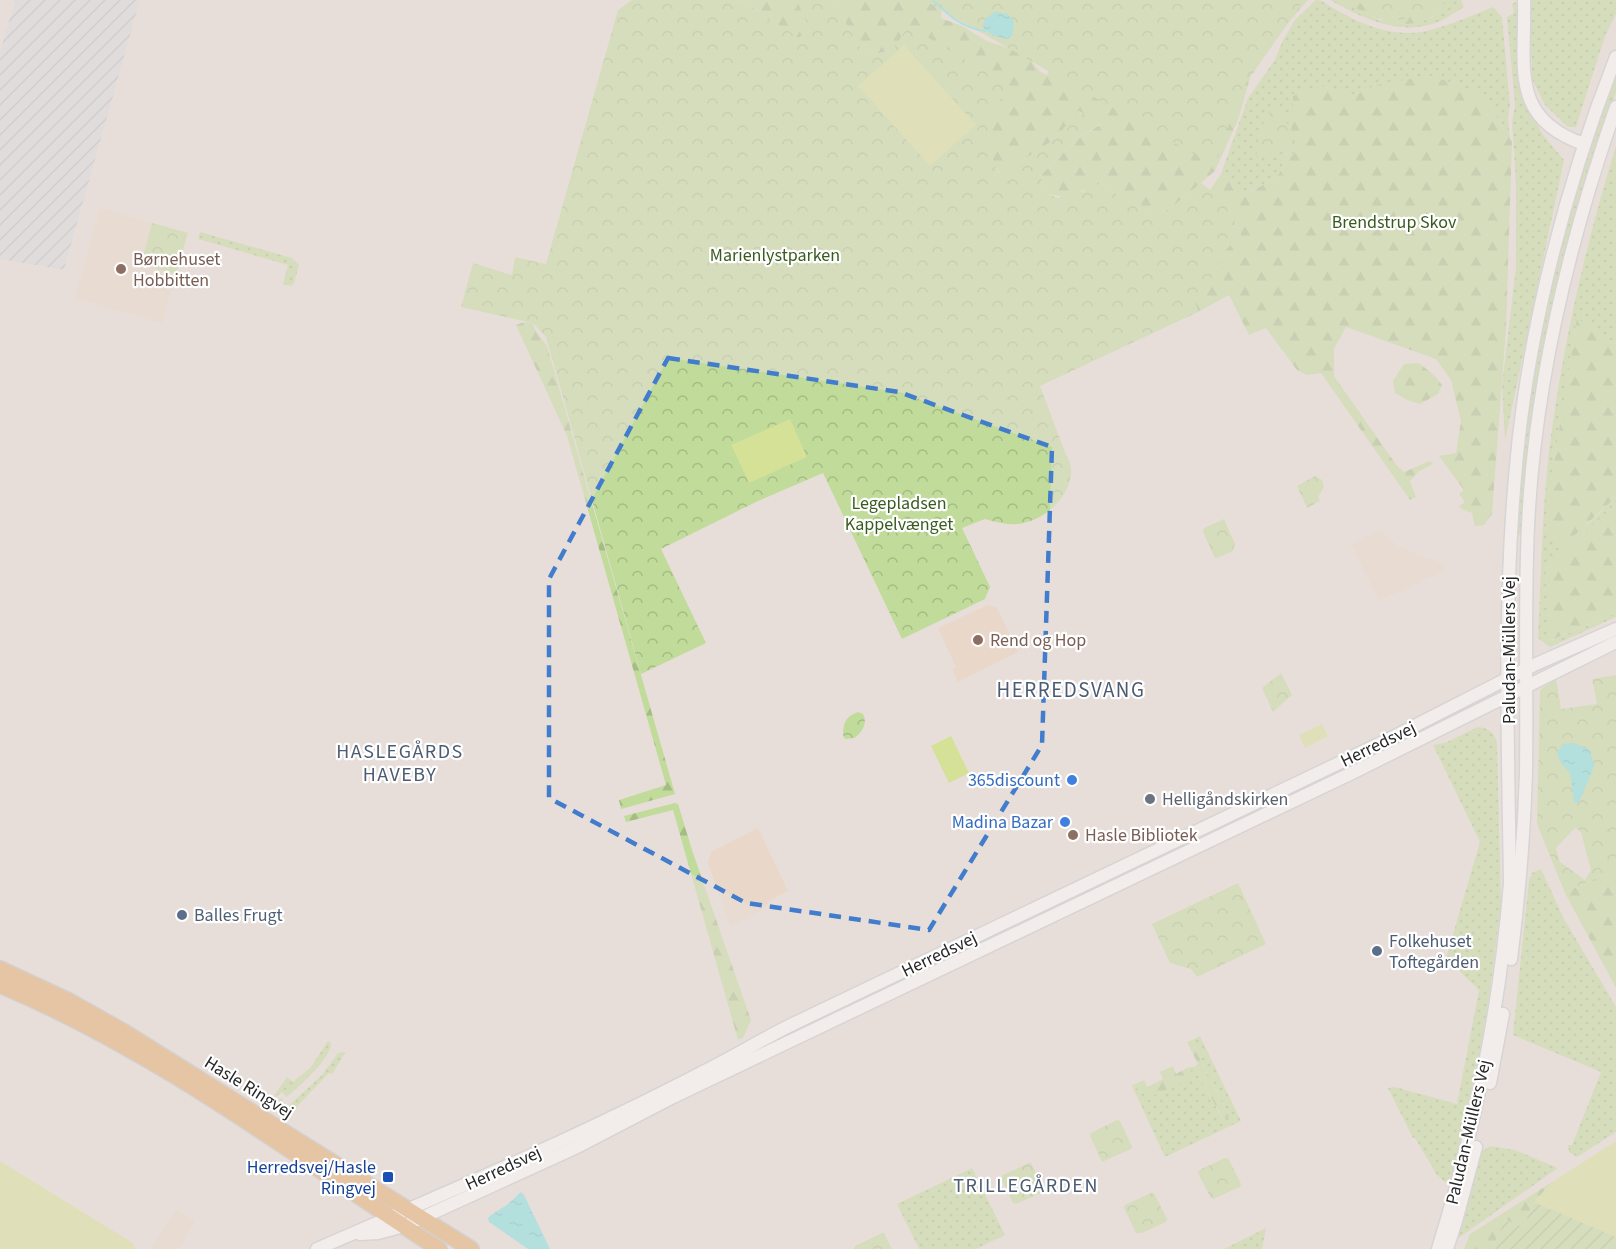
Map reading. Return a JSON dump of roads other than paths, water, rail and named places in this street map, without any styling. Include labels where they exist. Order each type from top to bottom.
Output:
[{"type":"main road","name":"Hasle Ringvej","points":[[0,969],[69,1001],[124,1032],[471,1249]]},
{"type":"main road","name":"Hasle Ringvej","points":[[0,984],[86,1025],[150,1061],[439,1249]]},
{"type":"street","points":[[1524,0],[1524,71],[1527,94],[1546,124],[1558,133],[1584,144]]},
{"type":"street","name":"Paludan-Müllers Vej","points":[[1438,1249],[1472,1130],[1497,1003],[1503,958],[1510,883],[1508,600],[1511,529],[1522,412],[1551,261],[1584,144],[1616,57]]},
{"type":"street","name":"Paludan-Müllers Vej","points":[[1447,1249],[1463,1197],[1499,1038],[1520,883],[1526,775],[1527,554],[1535,450],[1543,390],[1553,332],[1581,212],[1616,107]]},
{"type":"street","name":"Herredsvej","points":[[415,1214],[702,1073],[793,1024],[1383,742],[1509,677],[1616,629]]},
{"type":"street","name":"Herredsvej","points":[[317,1249],[351,1235],[378,1233],[415,1214],[577,1147],[673,1097],[1352,773],[1616,642]]},
{"type":"water","points":[[995,12],[1008,14],[1014,22],[1012,36],[1007,39],[994,36],[983,26],[988,17]]},
{"type":"water","points":[[1574,743],[1590,750],[1594,766],[1579,803],[1574,802],[1570,773],[1561,763],[1557,753],[1563,744]]},
{"type":"water","points":[[521,1192],[550,1249],[528,1249],[489,1222],[488,1218]]},
{"type":"waterway","points":[[933,0],[957,20],[985,31]]},
{"type":"place","name":"Børnehuset Hobbitten","points":[[121,269]]},
{"type":"place","name":"Rend og Hop","points":[[978,640]]},
{"type":"place","name":"365discount","points":[[1072,780]]},
{"type":"place","name":"Helligåndskirken","points":[[1150,799]]},
{"type":"place","name":"Madina Bazar","points":[[1065,822]]},
{"type":"place","name":"Hasle Bibliotek","points":[[1073,835]]},
{"type":"place","name":"Balles Frugt","points":[[182,915]]},
{"type":"place","name":"Folkehuset Toftegården","points":[[1377,951]]},
{"type":"place","name":"Herredsvej/Hasle Ringvej","points":[[388,1177]]},
{"type":"district","name":"HERREDSVANG","points":[[1071,690]]},
{"type":"district","name":"HASLEGÅRDS HAVEBY","points":[[400,762]]},
{"type":"district","name":"TRILLEGÅRDEN","points":[[1026,1185]]},
{"type":"park label","name":"Brendstrup Skov","points":[[1394,222]]},
{"type":"park label","name":"Marienlystparken","points":[[775,255]]},
{"type":"park label","name":"Legepladsen Kappelvænget","points":[[899,513]]}]
